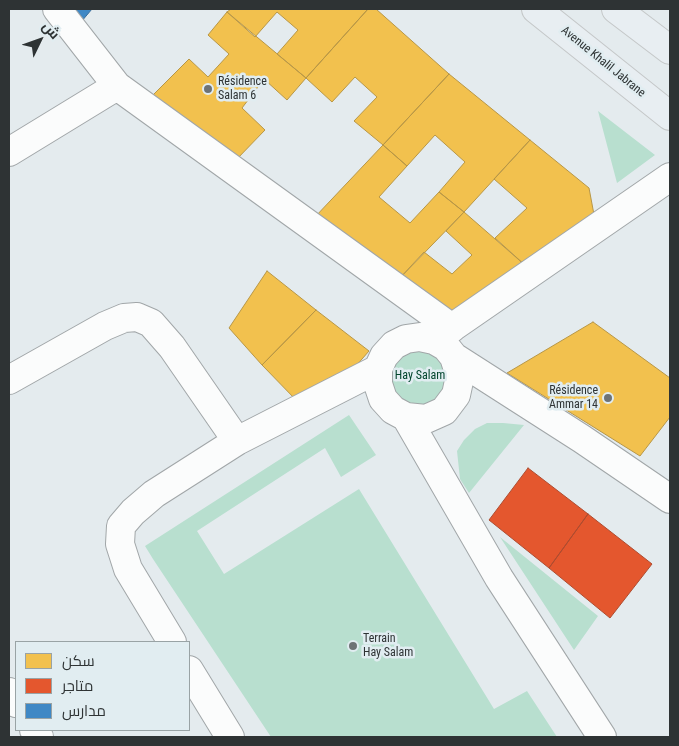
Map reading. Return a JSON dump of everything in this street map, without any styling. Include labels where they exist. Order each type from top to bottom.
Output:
[{"type":"main road","name":"Avenue Khalil Jabrane","points":[[536,9],[670,116]]},
{"type":"main road","points":[[616,9],[670,50]]},
{"type":"street","points":[[57,9],[118,86],[443,334],[446,347],[454,357],[582,439],[670,499]]},
{"type":"street","points":[[9,152],[118,86]]},
{"type":"street","points":[[454,357],[460,376],[456,395],[444,411],[426,419],[406,417],[393,410],[383,399],[378,384],[378,369],[384,356],[394,345],[406,339],[443,334],[670,177]]},
{"type":"street","points":[[9,380],[106,326],[124,318],[137,317],[151,323],[172,347],[237,441]]},
{"type":"street","points":[[171,641],[128,569],[120,544],[122,526],[133,512],[154,494],[237,441],[378,369]]},
{"type":"street","points":[[406,417],[499,578],[602,737]]},
{"type":"street","points":[[190,672],[230,737]]},
{"type":"green space","points":[[598,111],[655,155],[617,183]]},
{"type":"green space","name":"Hay Salam","points":[[418,342],[451,361],[446,399],[410,409],[390,392],[388,366]]},
{"type":"green space","name":"Terrain Hay Salam","points":[[349,415],[376,455],[341,477],[325,448],[197,531],[224,574],[359,489],[494,709],[527,691],[557,737],[271,737],[153,559],[145,546]]},
{"type":"green space","points":[[487,423],[524,425],[469,493],[460,479],[457,451],[464,440],[475,429]]},
{"type":"green space","points":[[500,537],[598,616],[574,650]]},
{"type":"building: سكن","points":[[231,9],[368,9],[306,78],[277,54],[298,30],[277,12],[255,37],[227,12]]},
{"type":"building: سكن","points":[[368,9],[376,9],[449,74],[383,145],[354,121],[377,97],[355,77],[332,102],[306,78]]},
{"type":"building: سكن","name":"Résidence Salam 6","points":[[227,12],[306,78],[287,100],[264,79],[242,108],[265,130],[235,161],[149,99],[189,59],[208,77],[229,54],[208,35]]},
{"type":"building: سكن","points":[[449,74],[530,140],[464,212],[439,192],[465,162],[435,135],[407,166],[383,145]]},
{"type":"building: سكن","points":[[530,140],[589,188],[595,220],[526,266],[495,238],[527,208],[494,179]]},
{"type":"building: سكن","points":[[383,145],[407,166],[379,197],[410,223],[439,192],[464,212],[398,280],[314,218]]},
{"type":"building: سكن","points":[[464,212],[526,266],[450,319],[398,280],[424,252],[452,274],[472,255],[446,231]]},
{"type":"building: سكن","points":[[267,271],[316,310],[262,365],[229,328]]},
{"type":"building: سكن","points":[[316,310],[369,351],[348,375],[297,401],[262,365]]},
{"type":"building: سكن","name":"Résidence Ammar 14","points":[[593,322],[670,378],[670,417],[640,456],[507,373]]},
{"type":"building: متاجر","points":[[528,468],[588,514],[549,568],[489,520]]},
{"type":"building: متاجر","points":[[588,514],[652,564],[610,618],[549,568]]},
{"type":"building: مدارس","points":[[69,9],[92,9],[81,22]]},
{"type":"place","name":"Résidence Salam 6","points":[[208,89]]},
{"type":"place","name":"Résidence Ammar 14","points":[[608,398]]},
{"type":"place","name":"Terrain Hay Salam","points":[[353,646]]}]
